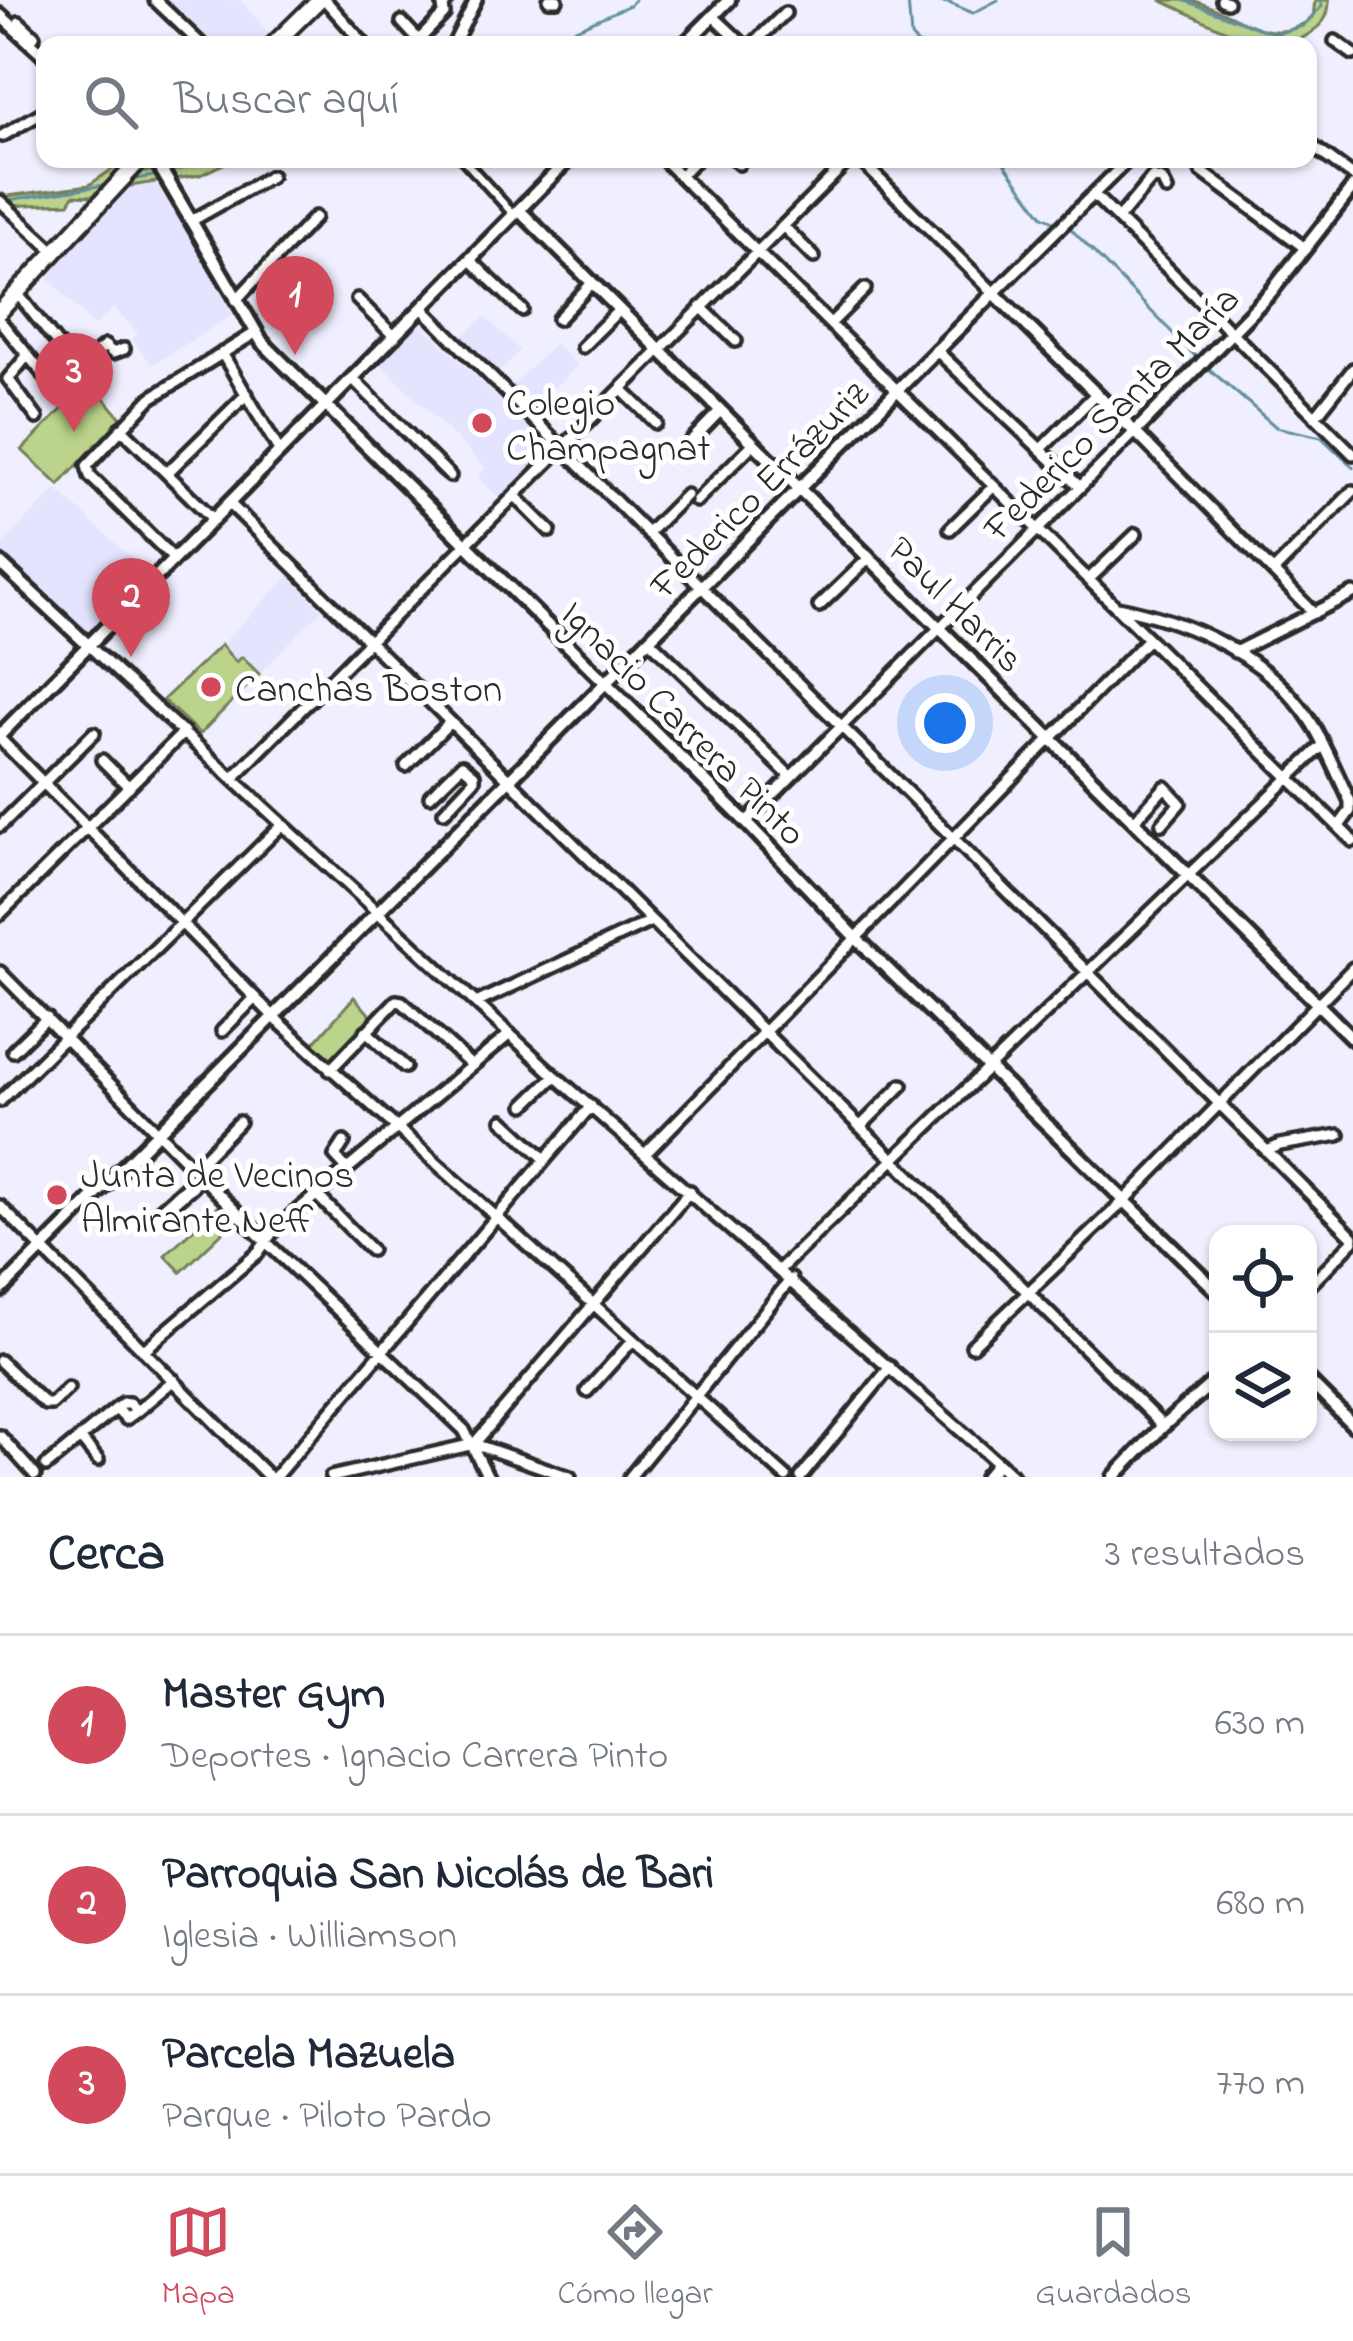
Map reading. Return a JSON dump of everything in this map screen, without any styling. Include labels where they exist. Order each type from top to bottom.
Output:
[{"type":"main road","points":[[283,36],[322,0]]},
{"type":"main road","points":[[0,311],[132,168]]},
{"type":"street","points":[[155,0],[193,36]]},
{"type":"street","points":[[322,0],[356,36]]},
{"type":"street","points":[[458,36],[476,0]]},
{"type":"street","points":[[693,36],[729,0]]},
{"type":"street","points":[[426,36],[444,14],[442,2]]},
{"type":"street","points":[[758,36],[785,13]]},
{"type":"street","points":[[0,15],[36,48]]},
{"type":"street","points":[[713,16],[737,36]]},
{"type":"street","points":[[19,22],[34,36],[29,42]]},
{"type":"street","points":[[402,22],[415,36]]},
{"type":"street","points":[[1335,41],[1353,55]]},
{"type":"street","points":[[2,136],[36,116]]},
{"type":"street","points":[[1317,150],[1353,176]]},
{"type":"street","name":"Ignacio Carrera Pinto","points":[[162,168],[255,333],[746,822],[857,939],[1209,1283]]},
{"type":"street","points":[[472,168],[516,213]]},
{"type":"street","points":[[560,168],[0,737],[274,1018],[786,1477]]},
{"type":"street","points":[[672,168],[1353,841]]},
{"type":"street","points":[[680,176],[688,168]]},
{"type":"street","points":[[233,778],[841,168]]},
{"type":"street","points":[[868,168],[1314,613]]},
{"type":"street","name":"Federico Errázuriz","points":[[0,1291],[1120,168]]},
{"type":"street","points":[[1202,171],[1305,248]]},
{"type":"street","points":[[1118,219],[1159,173],[1167,190]]},
{"type":"street","points":[[191,220],[271,176]]},
{"type":"street","name":"Federico Santa María","points":[[746,822],[1232,334],[1353,187]]},
{"type":"street","points":[[1094,194],[1353,454]]},
{"type":"street","points":[[1138,200],[1148,209]]},
{"type":"street","points":[[4,204],[54,251]]},
{"type":"street","name":"Paul Harris","points":[[516,213],[1353,1039]]},
{"type":"street","points":[[236,300],[315,218]]},
{"type":"street","points":[[783,226],[814,257]]},
{"type":"street","points":[[470,260],[522,310]]},
{"type":"street","points":[[558,319],[592,283]]},
{"type":"street","points":[[830,324],[865,290]]},
{"type":"street","points":[[17,293],[86,380]]},
{"type":"street","points":[[357,299],[395,337]]},
{"type":"street","points":[[701,307],[736,341]]},
{"type":"street","points":[[423,309],[1353,1239],[1317,1277]]},
{"type":"street","points":[[582,347],[619,310]]},
{"type":"street","points":[[0,321],[52,385]]},
{"type":"street","points":[[174,559],[86,469],[88,462],[151,398],[255,333]]},
{"type":"street","points":[[77,368],[102,342],[112,353],[124,349]]},
{"type":"street","points":[[936,350],[1080,487]]},
{"type":"street","points":[[222,353],[280,452]]},
{"type":"street","points":[[27,356],[8,379],[37,418]]},
{"type":"street","points":[[1315,417],[1353,369]]},
{"type":"street","points":[[353,379],[450,476]]},
{"type":"street","points":[[621,389],[656,423]]},
{"type":"street","points":[[166,473],[247,394]]},
{"type":"street","points":[[1042,448],[1096,394]]},
{"type":"street","points":[[687,445],[720,411]]},
{"type":"street","points":[[121,428],[213,519]]},
{"type":"street","points":[[648,533],[753,444]]},
{"type":"street","points":[[950,529],[994,486]]},
{"type":"street","points":[[1274,571],[1353,491]]},
{"type":"street","points":[[515,496],[550,531]]},
{"type":"street","points":[[229,503],[1163,1426]]},
{"type":"street","points":[[1088,580],[1136,534]]},
{"type":"street","points":[[819,606],[868,558]]},
{"type":"street","points":[[0,563],[555,1076],[1013,1477]]},
{"type":"street","points":[[1235,652],[1353,593]]},
{"type":"street","points":[[1114,606],[1192,626],[1235,652],[1301,708],[1351,807],[1339,826]]},
{"type":"street","points":[[645,1154],[1148,639]]},
{"type":"street","points":[[650,640],[728,709],[790,777]]},
{"type":"street","points":[[406,766],[449,723]]},
{"type":"street","points":[[0,826],[94,733]]},
{"type":"street","points":[[0,914],[184,733]]},
{"type":"street","points":[[780,1269],[1323,745]]},
{"type":"street","points":[[466,767],[479,754]]},
{"type":"street","points":[[102,760],[129,787]]},
{"type":"street","points":[[430,796],[460,766],[466,767],[474,780],[444,812]]},
{"type":"street","points":[[1134,821],[1165,787],[1180,803],[1162,824]]},
{"type":"street","points":[[0,1101],[281,825]]},
{"type":"street","points":[[0,891],[14,900]]},
{"type":"street","points":[[476,1003],[649,922]]},
{"type":"street","points":[[972,1346],[1124,1201],[1353,968]]},
{"type":"street","points":[[0,972],[196,1174],[474,1444],[488,1477]]},
{"type":"street","points":[[222,1031],[255,998]]},
{"type":"street","points":[[330,1070],[395,1001],[472,1066]]},
{"type":"street","points":[[13,1051],[47,1018]]},
{"type":"street","points":[[366,1031],[405,1066]]},
{"type":"street","points":[[144,1351],[347,1169],[510,1034]]},
{"type":"street","points":[[525,1106],[555,1076]]},
{"type":"street","points":[[860,1127],[902,1085]]},
{"type":"street","points":[[0,1206],[272,1477],[591,1106]]},
{"type":"street","points":[[503,1120],[545,1159]]},
{"type":"street","points":[[196,1174],[239,1122]]},
{"type":"street","points":[[1267,1151],[1280,1144],[1339,1136]]},
{"type":"street","points":[[344,1142],[335,1156],[347,1169]]},
{"type":"street","points":[[331,1477],[381,1472],[474,1444],[690,1192]]},
{"type":"street","points":[[316,1196],[371,1250]]},
{"type":"street","points":[[630,1477],[791,1280]]},
{"type":"street","points":[[587,1390],[632,1340]]},
{"type":"street","points":[[0,1361],[45,1404],[68,1388]]},
{"type":"street","points":[[804,1476],[890,1367]]},
{"type":"street","points":[[0,1436],[35,1476],[116,1409],[126,1419],[174,1380]]},
{"type":"street","points":[[1114,1477],[1209,1386]]},
{"type":"street","points":[[1317,1390],[1353,1424]]},
{"type":"street","points":[[80,1438],[98,1460]]},
{"type":"street","points":[[474,1444],[570,1477]]},
{"type":"street","points":[[986,1477],[998,1463]]},
{"type":"street","points":[[46,1466],[55,1477]]},
{"type":"shaded area","points":[[165,0],[240,0],[268,32],[263,36],[203,36]]},
{"type":"shaded area","points":[[162,183],[233,315],[152,365],[132,339],[138,334],[114,308],[94,326],[47,277],[133,184]]},
{"type":"shaded area","name":"Colegio Champagnat","points":[[485,316],[520,351],[498,373],[462,337]]},
{"type":"shaded area","name":"Colegio Champagnat","points":[[421,324],[548,447],[500,499],[478,477],[486,468],[380,364]]},
{"type":"shaded area","name":"Colegio Champagnat","points":[[555,343],[577,365],[534,408],[512,386]]},
{"type":"shaded area","points":[[56,489],[148,573],[89,631],[83,631],[0,550]]},
{"type":"shaded area","points":[[289,576],[322,610],[259,674],[243,658],[236,662],[221,645]]},
{"type":"green space","points":[[1160,0],[1189,0],[1251,25],[1281,31],[1313,17],[1315,0],[1329,0],[1325,18],[1304,36],[1243,36]]},
{"type":"green space","points":[[114,168],[121,169],[111,180],[163,168],[215,168],[200,175],[98,191],[93,196],[74,195],[69,203],[7,206],[0,212],[0,197],[89,185]]},
{"type":"green space","points":[[90,381],[121,418],[59,485],[22,450]]},
{"type":"green space","name":"Canchas Boston","points":[[221,645],[236,662],[242,657],[259,674],[200,734],[163,700]]},
{"type":"green space","points":[[354,997],[371,1016],[330,1063],[312,1045]]},
{"type":"green space","points":[[218,1206],[233,1222],[181,1272],[165,1255]]},
{"type":"waterway","points":[[559,36],[634,0]]},
{"type":"waterway","points":[[908,0],[911,36]]},
{"type":"waterway","points":[[925,0],[973,13],[998,0]]},
{"type":"waterway","points":[[1183,0],[1275,34],[1303,26],[1322,6],[1320,0]]},
{"type":"waterway","points":[[167,173],[185,168]]},
{"type":"waterway","points":[[1008,168],[1043,216],[1060,224]]},
{"type":"waterway","points":[[132,180],[158,175]]},
{"type":"waterway","points":[[2,201],[111,184]]},
{"type":"waterway","points":[[1069,227],[1198,359]]},
{"type":"waterway","points":[[1208,368],[1276,427],[1321,437],[1353,467]]},
{"type":"place","name":"Master Gym","points":[[295,355]]},
{"type":"place","name":"Colegio Champagnat","points":[[482,423]]},
{"type":"place","name":"Parcela Mazuela","points":[[74,432]]},
{"type":"place","name":"Parroquia San Nicolás de Bari","points":[[131,657]]},
{"type":"place","name":"Canchas Boston","points":[[211,687]]},
{"type":"place","name":"Junta de Vecinos Almirante Neff","points":[[57,1195]]}]
